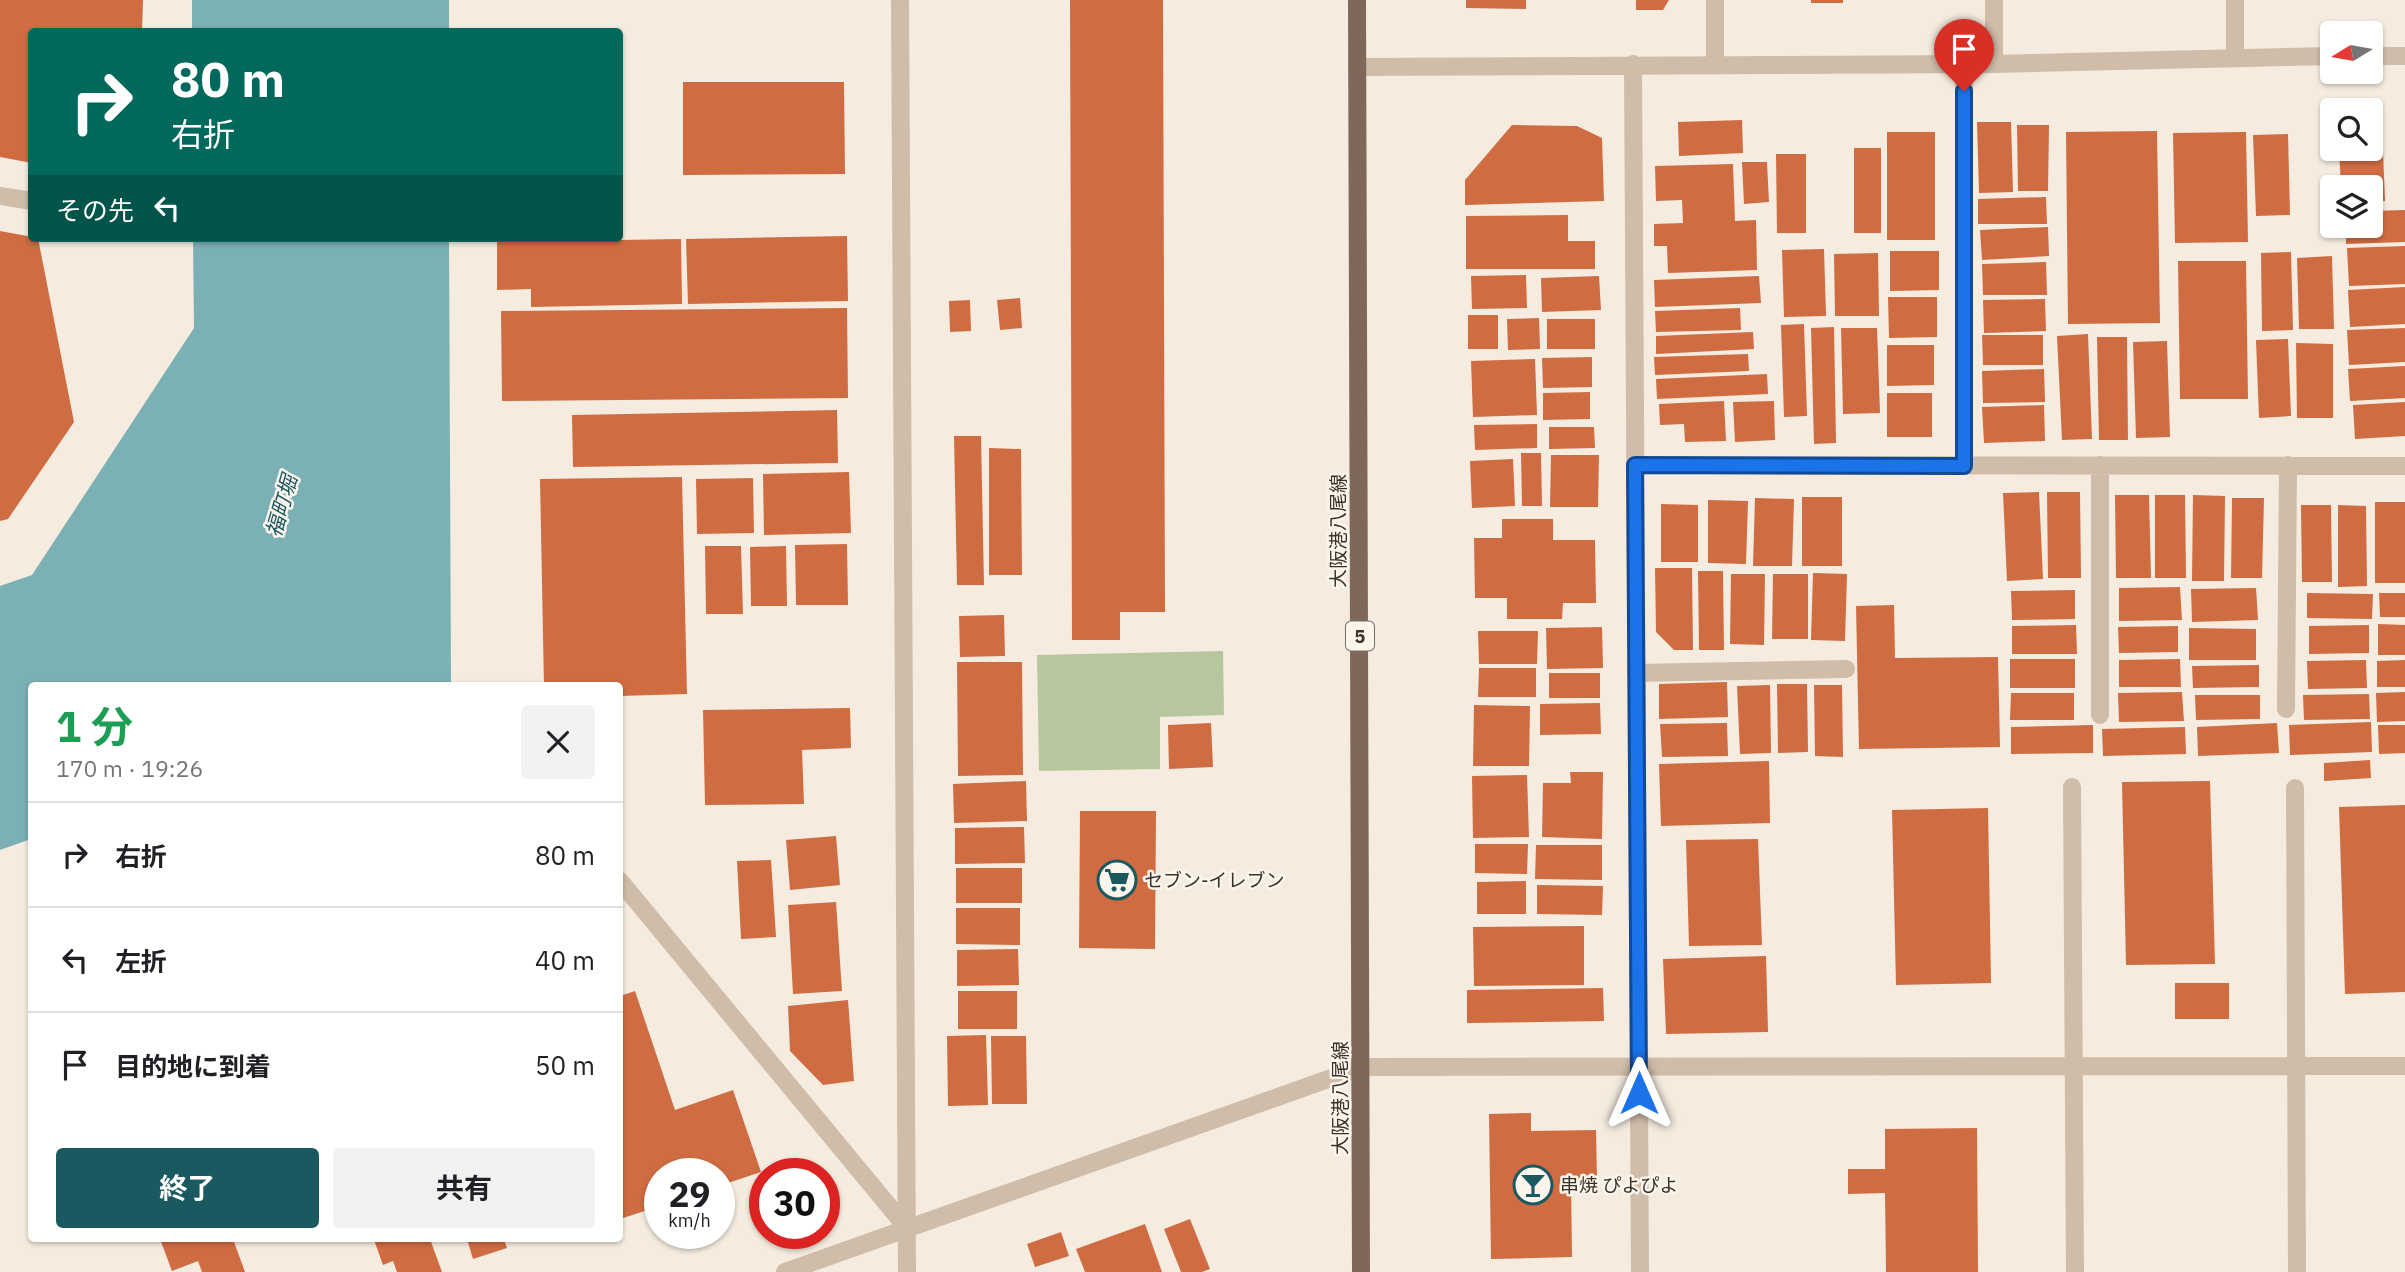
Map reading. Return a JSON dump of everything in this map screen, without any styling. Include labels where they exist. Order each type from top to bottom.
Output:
[{"type":"main road","name":"大阪港八尾線","points":[[1357,0],[1361,1272]]},
{"type":"street","points":[[900,0],[907,1272]]},
{"type":"street","points":[[1715,0],[1715,64]]},
{"type":"street","points":[[1994,0],[1994,64]]},
{"type":"street","points":[[2235,0],[2235,57]]},
{"type":"street","points":[[2384,56],[2405,55]]},
{"type":"street","points":[[1357,67],[1994,64],[2320,56]]},
{"type":"street","points":[[1633,64],[1640,1272]]},
{"type":"street","points":[[1964,64],[1964,466]]},
{"type":"street","points":[[0,196],[28,200]]},
{"type":"street","points":[[1635,465],[2405,466]]},
{"type":"street","points":[[2100,465],[2100,715]]},
{"type":"street","points":[[2286,709],[2288,466]]},
{"type":"street","points":[[1636,673],[1846,670]]},
{"type":"street","points":[[2072,787],[2075,1272]]},
{"type":"street","points":[[2295,788],[2297,1272]]},
{"type":"street","points":[[623,885],[907,1228]]},
{"type":"street","points":[[785,1272],[1362,1067],[2405,1066]]},
{"type":"green space","points":[[1223,651],[1224,715],[1160,717],[1160,769],[1039,771],[1037,655]]},
{"type":"water","points":[[192,0],[449,0],[449,28],[192,28]]},
{"type":"water","name":"福町堀","points":[[193,242],[449,242],[451,682],[28,682],[28,840],[0,850],[0,586],[32,575],[194,328]]},
{"type":"building","points":[[0,0],[143,0],[142,28],[28,28],[28,162],[0,157]]},
{"type":"building","points":[[1070,0],[1163,0],[1165,612],[1120,612],[1120,640],[1072,640]]},
{"type":"building","points":[[1466,0],[1526,0],[1526,9],[1466,8]]},
{"type":"building","points":[[1636,0],[1669,0],[1663,10],[1636,10]]},
{"type":"building","points":[[1811,0],[1843,0],[1843,3],[1811,3]]},
{"type":"building","points":[[683,82],[844,82],[845,174],[683,175]]},
{"type":"building","points":[[1742,120],[1743,153],[1679,156],[1678,122]]},
{"type":"building","points":[[1977,122],[2011,122],[2013,192],[1979,193]]},
{"type":"building","points":[[1512,125],[1577,126],[1602,138],[1604,201],[1465,205],[1465,180]]},
{"type":"building","points":[[2017,125],[2049,125],[2048,191],[2018,191]]},
{"type":"building","points":[[2157,131],[2160,323],[2068,324],[2066,132]]},
{"type":"building","points":[[1887,132],[1935,132],[1935,240],[1887,240]]},
{"type":"building","points":[[2246,132],[2248,242],[2175,243],[2173,133]]},
{"type":"building","points":[[2288,134],[2290,215],[2256,216],[2253,135]]},
{"type":"building","points":[[1854,148],[1881,148],[1881,233],[1854,233]]},
{"type":"building","points":[[2383,151],[2385,201],[2383,175],[2340,175],[2340,161],[2383,161]]},
{"type":"building","points":[[1776,154],[1806,154],[1806,233],[1777,233]]},
{"type":"building","points":[[1742,162],[1767,162],[1769,202],[1744,204]]},
{"type":"building","points":[[1733,164],[1735,221],[1756,220],[1757,270],[1668,273],[1667,246],[1654,246],[1654,224],[1683,223],[1682,200],[1656,201],[1655,166]]},
{"type":"building","points":[[2046,197],[2047,224],[1978,224],[1978,199]]},
{"type":"building","points":[[2405,210],[2405,242],[2346,244],[2346,238],[2383,238],[2383,211]]},
{"type":"building","points":[[1568,215],[1568,241],[1595,241],[1595,269],[1466,269],[1466,216]]},
{"type":"building","points":[[2048,227],[2049,256],[1982,260],[1980,230]]},
{"type":"building","points":[[0,231],[28,236],[28,242],[39,242],[74,422],[8,519],[0,521]]},
{"type":"building","points":[[847,236],[848,301],[688,304],[686,239]]},
{"type":"building","points":[[681,239],[682,304],[531,307],[531,289],[497,290],[497,242]]},
{"type":"building","points":[[2405,246],[2405,284],[2349,286],[2347,248]]},
{"type":"building","points":[[1824,249],[1826,316],[1784,317],[1782,250]]},
{"type":"building","points":[[1890,251],[1939,251],[1939,290],[1890,291]]},
{"type":"building","points":[[2291,252],[2293,330],[2262,331],[2261,253]]},
{"type":"building","points":[[1878,253],[1879,316],[1835,316],[1834,254]]},
{"type":"building","points":[[2332,256],[2334,329],[2299,329],[2297,258]]},
{"type":"building","points":[[2178,261],[2246,261],[2248,399],[2180,399]]},
{"type":"building","points":[[2046,262],[2047,295],[1983,295],[1982,264]]},
{"type":"building","points":[[1526,275],[1527,308],[1472,309],[1471,276]]},
{"type":"building","points":[[1599,276],[1601,310],[1542,312],[1541,278]]},
{"type":"building","points":[[1759,276],[1761,303],[1655,307],[1654,280]]},
{"type":"building","points":[[2405,287],[2405,324],[2350,327],[2348,290]]},
{"type":"building","points":[[1888,297],[1937,297],[1937,337],[1889,338]]},
{"type":"building","points":[[1020,298],[1022,328],[1000,330],[997,300]]},
{"type":"building","points":[[2045,299],[2046,331],[1984,333],[1983,300]]},
{"type":"building","points":[[970,300],[971,331],[950,332],[949,301]]},
{"type":"building","points":[[847,308],[848,398],[502,401],[501,311]]},
{"type":"building","points":[[1740,308],[1741,330],[1656,332],[1655,311]]},
{"type":"building","points":[[1468,315],[1498,315],[1498,349],[1468,349]]},
{"type":"building","points":[[1539,318],[1540,349],[1508,350],[1507,319]]},
{"type":"building","points":[[1547,319],[1595,319],[1595,349],[1547,349]]},
{"type":"building","points":[[1804,324],[1807,416],[1784,417],[1781,325]]},
{"type":"building","points":[[1834,327],[1836,443],[1814,444],[1811,328]]},
{"type":"building","points":[[1841,328],[1877,328],[1880,413],[1843,414]]},
{"type":"building","points":[[2405,328],[2405,362],[2349,365],[2347,330]]},
{"type":"building","points":[[1753,332],[1754,349],[1656,354],[1656,336]]},
{"type":"building","points":[[2088,334],[2092,439],[2062,440],[2057,336]]},
{"type":"building","points":[[1982,335],[2043,335],[2043,365],[1983,365]]},
{"type":"building","points":[[2097,337],[2127,337],[2128,440],[2099,440]]},
{"type":"building","points":[[2288,339],[2291,416],[2259,418],[2256,340]]},
{"type":"building","points":[[2167,341],[2170,437],[2136,438],[2133,342]]},
{"type":"building","points":[[2296,343],[2333,344],[2333,418],[2297,418]]},
{"type":"building","points":[[1887,345],[1934,345],[1934,385],[1887,386]]},
{"type":"building","points":[[1748,354],[1749,371],[1655,375],[1654,357]]},
{"type":"building","points":[[1592,357],[1592,387],[1543,388],[1542,358]]},
{"type":"building","points":[[1535,359],[1537,415],[1473,417],[1471,361]]},
{"type":"building","points":[[2405,366],[2405,398],[2350,401],[2348,369]]},
{"type":"building","points":[[2044,369],[2045,402],[1983,403],[1982,371]]},
{"type":"building","points":[[1767,374],[1768,394],[1657,399],[1656,379]]},
{"type":"building","points":[[1590,392],[1590,419],[1543,420],[1543,393]]},
{"type":"building","points":[[1887,393],[1932,393],[1932,437],[1887,437]]},
{"type":"building","points":[[1724,401],[1726,441],[1685,442],[1684,424],[1660,425],[1659,404]]},
{"type":"building","points":[[1774,401],[1775,440],[1735,442],[1733,402]]},
{"type":"building","points":[[2405,402],[2405,436],[2355,439],[2353,405]]},
{"type":"building","points":[[2044,405],[2045,441],[1984,443],[1982,407]]},
{"type":"building","points":[[837,410],[838,463],[573,467],[572,415]]},
{"type":"building","points":[[1537,424],[1537,448],[1475,450],[1474,425]]},
{"type":"building","points":[[1549,427],[1594,427],[1595,448],[1549,449]]},
{"type":"building","points":[[954,436],[981,436],[984,585],[957,585]]},
{"type":"building","points":[[989,448],[1021,449],[1022,575],[989,575]]},
{"type":"building","points":[[1521,453],[1541,453],[1542,506],[1522,506]]},
{"type":"building","points":[[1551,455],[1599,455],[1598,507],[1550,507]]},
{"type":"building","points":[[1513,459],[1515,506],[1472,508],[1470,461]]},
{"type":"building","points":[[849,472],[851,533],[764,535],[763,474]]},
{"type":"building","points":[[682,477],[687,694],[623,696],[623,682],[544,682],[540,479]]},
{"type":"building","points":[[753,478],[754,533],[697,534],[696,479]]},
{"type":"building","points":[[2039,492],[2043,579],[2007,581],[2003,493]]},
{"type":"building","points":[[2047,492],[2080,492],[2081,578],[2048,578]]},
{"type":"building","points":[[2115,495],[2149,495],[2151,578],[2116,578]]},
{"type":"building","points":[[2155,495],[2185,495],[2186,578],[2155,578]]},
{"type":"building","points":[[2193,495],[2225,496],[2224,581],[2192,581]]},
{"type":"building","points":[[1802,497],[1842,497],[1842,566],[1802,566]]},
{"type":"building","points":[[1755,498],[1794,499],[1792,566],[1753,566]]},
{"type":"building","points":[[2232,498],[2264,498],[2262,578],[2231,578]]},
{"type":"building","points":[[1708,500],[1748,501],[1746,564],[1708,563]]},
{"type":"building","points":[[2375,502],[2405,502],[2405,583],[2375,583]]},
{"type":"building","points":[[1661,504],[1698,505],[1698,562],[1661,562]]},
{"type":"building","points":[[2301,505],[2331,505],[2332,582],[2302,582]]},
{"type":"building","points":[[2338,505],[2366,506],[2367,586],[2338,587]]},
{"type":"building","points":[[1502,519],[1553,519],[1553,540],[1595,540],[1596,603],[1563,603],[1562,619],[1507,619],[1507,598],[1475,598],[1474,538],[1502,538]]},
{"type":"building","points":[[847,544],[848,605],[796,605],[795,545]]},
{"type":"building","points":[[705,546],[741,546],[743,614],[706,614]]},
{"type":"building","points":[[786,546],[787,606],[751,606],[750,547]]},
{"type":"building","points":[[1655,568],[1692,568],[1693,650],[1674,650],[1656,632]]},
{"type":"building","points":[[1698,571],[1723,571],[1724,650],[1699,650]]},
{"type":"building","points":[[1813,573],[1847,574],[1845,641],[1811,640]]},
{"type":"building","points":[[1731,574],[1765,574],[1764,645],[1730,644]]},
{"type":"building","points":[[1773,574],[1808,574],[1808,639],[1772,639]]},
{"type":"building","points":[[2180,587],[2182,620],[2119,621],[2119,588]]},
{"type":"building","points":[[2256,588],[2258,620],[2192,622],[2191,589]]},
{"type":"building","points":[[2075,590],[2075,619],[2012,620],[2011,591]]},
{"type":"building","points":[[2307,593],[2373,594],[2372,619],[2307,618]]},
{"type":"building","points":[[2379,593],[2405,593],[2405,617],[2380,617]]},
{"type":"building","points":[[1894,605],[1895,658],[1998,657],[2000,747],[1859,749],[1856,606]]},
{"type":"building","points":[[1004,615],[1005,656],[960,657],[959,616]]},
{"type":"building","points":[[2378,624],[2405,625],[2405,655],[2378,655]]},
{"type":"building","points":[[2076,625],[2077,654],[2012,654],[2012,626]]},
{"type":"building","points":[[2369,625],[2369,653],[2309,654],[2309,626]]},
{"type":"building","points":[[2178,626],[2178,652],[2119,653],[2118,627]]},
{"type":"building","points":[[1602,627],[1603,668],[1547,669],[1546,628]]},
{"type":"building","points":[[2189,628],[2256,629],[2256,660],[2189,660]]},
{"type":"building","points":[[1478,631],[1538,631],[1537,664],[1479,664]]},
{"type":"building","points":[[2010,659],[2075,659],[2075,688],[2010,688]]},
{"type":"building","points":[[2180,659],[2181,687],[2119,687],[2119,660]]},
{"type":"building","points":[[2366,660],[2367,688],[2308,689],[2307,661]]},
{"type":"building","points":[[2405,660],[2405,687],[2377,687],[2377,661]]},
{"type":"building","points":[[957,662],[1022,662],[1023,775],[958,776]]},
{"type":"building","points":[[2259,665],[2259,687],[2193,688],[2192,666]]},
{"type":"building","points":[[1479,668],[1536,668],[1536,697],[1478,697]]},
{"type":"building","points":[[1549,673],[1600,673],[1600,698],[1549,698]]},
{"type":"building","points":[[1727,682],[1728,717],[1659,719],[1659,684]]},
{"type":"building","points":[[1777,684],[1807,684],[1808,752],[1778,753]]},
{"type":"building","points":[[1770,685],[1771,753],[1740,754],[1737,686]]},
{"type":"building","points":[[1814,685],[1842,685],[1843,757],[1815,756]]},
{"type":"building","points":[[2182,692],[2184,721],[2119,722],[2118,693]]},
{"type":"building","points":[[2405,692],[2405,721],[2377,722],[2376,693]]},
{"type":"building","points":[[2011,693],[2074,693],[2074,720],[2010,720]]},
{"type":"building","points":[[2369,694],[2370,719],[2304,720],[2303,695]]},
{"type":"building","points":[[2195,695],[2260,695],[2260,719],[2196,720]]},
{"type":"building","points":[[1600,703],[1601,734],[1540,735],[1540,704]]},
{"type":"building","points":[[1474,705],[1530,706],[1529,766],[1473,766]]},
{"type":"building","points":[[850,708],[851,748],[802,750],[804,804],[705,805],[703,710]]},
{"type":"building","points":[[2371,722],[2372,752],[2290,755],[2289,725]]},
{"type":"building","points":[[1211,723],[1213,767],[1169,769],[1168,725]]},
{"type":"building","points":[[1727,723],[1728,756],[1662,757],[1660,724]]},
{"type":"building","points":[[2277,723],[2279,753],[2198,756],[2197,727]]},
{"type":"building","points":[[2093,725],[2093,753],[2011,754],[2011,727]]},
{"type":"building","points":[[2378,725],[2405,725],[2405,753],[2379,754]]},
{"type":"building","points":[[2185,727],[2186,754],[2103,756],[2102,729]]},
{"type":"building","points":[[2370,760],[2371,778],[2324,781],[2324,763]]},
{"type":"building","points":[[1769,761],[1770,823],[1661,826],[1659,764]]},
{"type":"building","points":[[1570,772],[1603,772],[1602,839],[1542,837],[1543,783],[1571,783]]},
{"type":"building","points":[[1527,775],[1529,837],[1473,838],[1472,776]]},
{"type":"building","points":[[1026,781],[1027,821],[954,823],[953,784]]},
{"type":"building","points":[[2210,781],[2215,964],[2126,965],[2122,782]]},
{"type":"building","points":[[2405,805],[2405,992],[2345,994],[2339,807]]},
{"type":"building","points":[[1988,808],[1991,983],[1896,985],[1892,810]]},
{"type":"building","name":"セブン-イレブン","points":[[1080,811],[1156,811],[1155,949],[1079,948]]},
{"type":"building","points":[[1024,827],[1025,863],[955,864],[955,828]]},
{"type":"building","points":[[836,836],[840,885],[790,890],[786,840]]},
{"type":"building","points":[[1758,839],[1762,945],[1689,946],[1686,840]]},
{"type":"building","points":[[1475,844],[1528,844],[1527,874],[1475,873]]},
{"type":"building","points":[[1536,845],[1602,845],[1602,880],[1535,879]]},
{"type":"building","points":[[771,860],[776,937],[741,939],[737,861]]},
{"type":"building","points":[[956,868],[1022,868],[1022,903],[956,903]]},
{"type":"building","points":[[1526,881],[1526,914],[1477,914],[1477,882]]},
{"type":"building","points":[[1537,885],[1603,886],[1602,915],[1537,914]]},
{"type":"building","points":[[836,902],[842,991],[793,994],[788,905]]},
{"type":"building","points":[[956,908],[1020,908],[1020,945],[956,944]]},
{"type":"building","points":[[1584,926],[1584,985],[1474,986],[1473,927]]},
{"type":"building","points":[[1018,949],[1019,985],[957,986],[957,950]]},
{"type":"building","points":[[1766,956],[1768,1032],[1666,1034],[1663,959]]},
{"type":"building","points":[[2175,983],[2229,983],[2229,1019],[2175,1019]]},
{"type":"building","points":[[1603,988],[1604,1021],[1467,1023],[1467,990]]},
{"type":"building","points":[[635,991],[675,1110],[733,1090],[756,1158],[749,1158],[749,1176],[735,1181],[735,1158],[644,1158],[644,1211],[623,1218],[623,995]]},
{"type":"building","points":[[958,991],[1017,991],[1017,1029],[958,1029]]},
{"type":"building","points":[[848,1000],[854,1081],[823,1085],[790,1051],[788,1006]]},
{"type":"building","points":[[986,1035],[988,1105],[948,1106],[947,1036]]},
{"type":"building","points":[[991,1036],[1026,1036],[1027,1104],[992,1104]]},
{"type":"building","points":[[1531,1113],[1531,1131],[1596,1130],[1597,1179],[1571,1180],[1572,1257],[1491,1259],[1489,1114]]},
{"type":"building","points":[[1977,1128],[1978,1272],[1886,1272],[1885,1193],[1848,1194],[1848,1169],[1885,1169],[1885,1129]]},
{"type":"building","points":[[1190,1219],[1210,1269],[1202,1272],[1181,1272],[1164,1229]]},
{"type":"building","points":[[1145,1224],[1162,1272],[1085,1272],[1076,1249]]},
{"type":"building","points":[[1061,1232],[1069,1256],[1035,1267],[1027,1244]]},
{"type":"building","points":[[161,1242],[234,1242],[245,1272],[202,1272],[198,1261],[172,1271]]},
{"type":"building","points":[[375,1242],[431,1242],[442,1272],[397,1272],[393,1261],[383,1265]]},
{"type":"building","points":[[468,1242],[505,1242],[507,1248],[473,1259]]},
{"type":"place","name":"セブン-イレブン","points":[[1117,880]]},
{"type":"place","name":"串焼 ぴよぴよ","points":[[1533,1185]]},
{"type":"route","points":[[1639,1093],[1635,465],[1964,466],[1964,91]]}]
